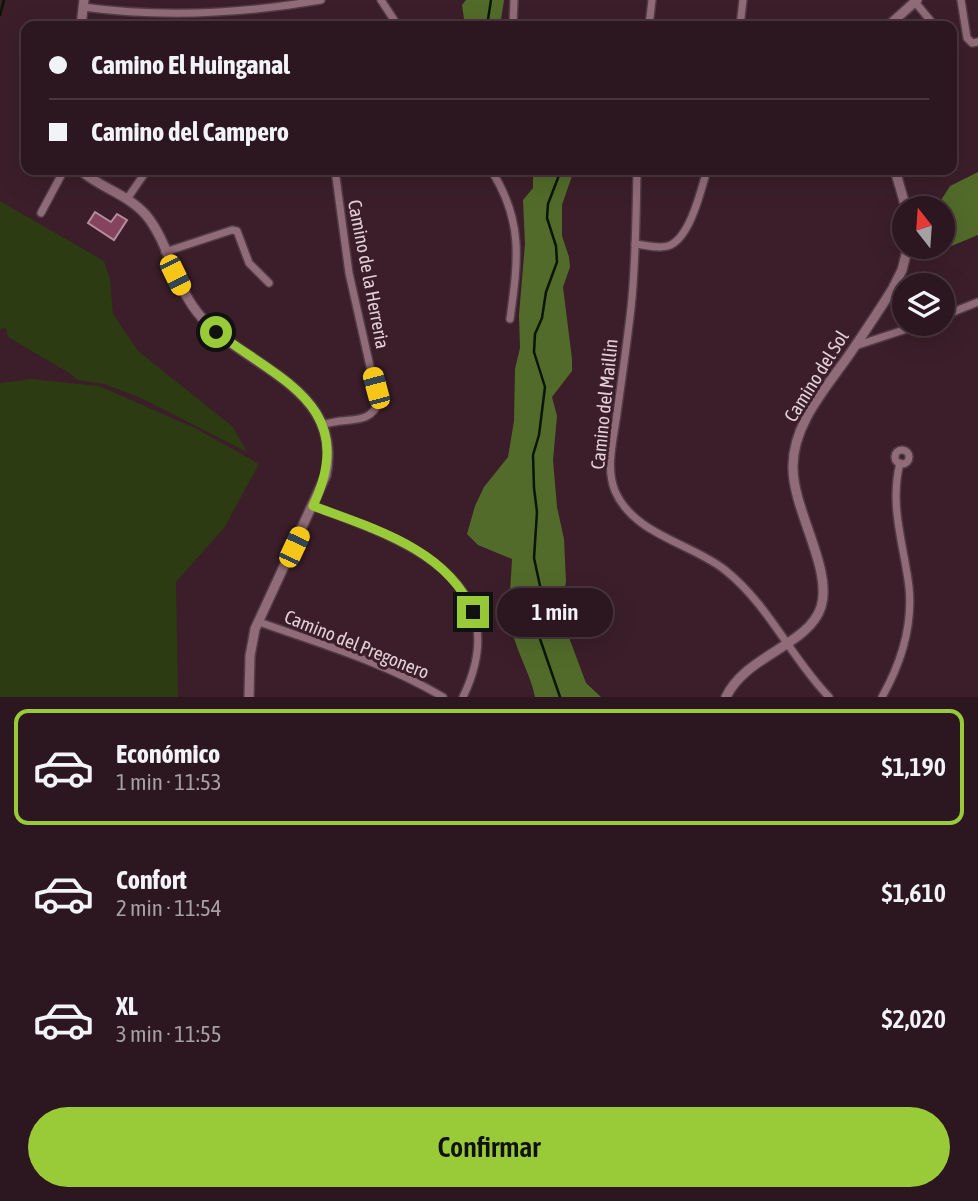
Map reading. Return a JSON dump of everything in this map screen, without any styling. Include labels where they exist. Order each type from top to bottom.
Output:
[{"type":"street","points":[[83,4],[136,13],[206,14],[266,9],[321,0]]},
{"type":"street","points":[[381,0],[395,21]]},
{"type":"street","points":[[513,0],[513,21]]},
{"type":"street","points":[[650,21],[652,0]]},
{"type":"street","points":[[741,21],[743,0]]},
{"type":"street","points":[[961,0],[967,38],[972,43],[978,42]]},
{"type":"street","points":[[894,21],[916,1],[931,21]]},
{"type":"street","points":[[41,213],[61,175]]},
{"type":"street","points":[[88,175],[127,198],[150,221],[181,287],[200,316],[216,332],[299,392],[316,411],[323,425],[329,451],[324,483],[259,622],[251,646],[249,697]]},
{"type":"street","points":[[127,198],[143,175]]},
{"type":"street","name":"Camino de la Herreria","points":[[323,425],[367,417],[374,412],[378,402],[349,272],[336,175]]},
{"type":"street","points":[[494,175],[508,201],[516,235],[517,259],[510,319]]},
{"type":"street","name":"Camino del Maillin","points":[[637,175],[631,308],[611,463],[615,490],[627,510],[638,521],[704,556],[733,577],[758,603],[807,672],[829,697]]},
{"type":"street","points":[[635,244],[664,247],[678,240],[690,221],[706,175]]},
{"type":"street","points":[[896,175],[903,196]]},
{"type":"street","points":[[165,252],[232,230],[237,231],[249,263],[269,283]]},
{"type":"street","name":"Camino del Sol","points":[[726,697],[744,672],[815,620],[822,604],[824,592],[820,570],[794,487],[793,460],[796,444],[815,404],[893,288],[905,259]]},
{"type":"street","points":[[955,311],[978,302]]},
{"type":"street","points":[[855,346],[892,334]]},
{"type":"street","points":[[882,697],[904,648],[909,612],[908,585],[895,500],[900,463]]},
{"type":"street","points":[[313,506],[366,526],[408,546],[437,563],[458,584],[473,612],[478,644],[476,665],[463,697]]},
{"type":"street","name":"Camino del Pregonero","points":[[259,622],[369,661],[416,681],[443,697]]},
{"type":"green space","points":[[466,0],[504,0],[501,21],[464,21],[462,5]]},
{"type":"green space","points":[[978,172],[978,235],[956,244],[956,196],[944,196],[950,186]]},
{"type":"green space","points":[[533,175],[572,175],[562,205],[562,236],[570,267],[563,287],[572,371],[552,397],[557,416],[553,460],[557,507],[564,539],[566,582],[561,604],[564,624],[586,683],[601,697],[535,697],[512,631],[512,559],[478,545],[467,534],[484,487],[508,457],[514,421],[515,369],[520,348],[519,315],[525,244],[523,200],[533,188]]},
{"type":"green space","points":[[0,201],[104,261],[110,279],[113,314],[138,351],[233,427],[247,452],[141,398],[104,384],[78,380],[8,337],[6,328],[0,329]]},
{"type":"green space","points":[[31,379],[99,386],[197,429],[259,464],[224,528],[176,582],[178,697],[0,697],[0,383]]},
{"type":"building","points":[[95,212],[111,222],[117,214],[127,220],[114,240],[88,223]]},
{"type":"waterway","points":[[0,15],[4,0]]},
{"type":"waterway","points":[[488,21],[491,0]]},
{"type":"waterway","points":[[559,175],[548,204],[547,218],[556,246],[557,262],[535,334],[534,352],[545,387],[539,435],[533,455],[537,512],[534,558],[542,595],[538,633],[560,697]]},
{"type":"route","points":[[216,332],[299,392],[320,418],[329,451],[324,483],[313,506],[366,526],[437,563],[458,584],[473,612]]}]
